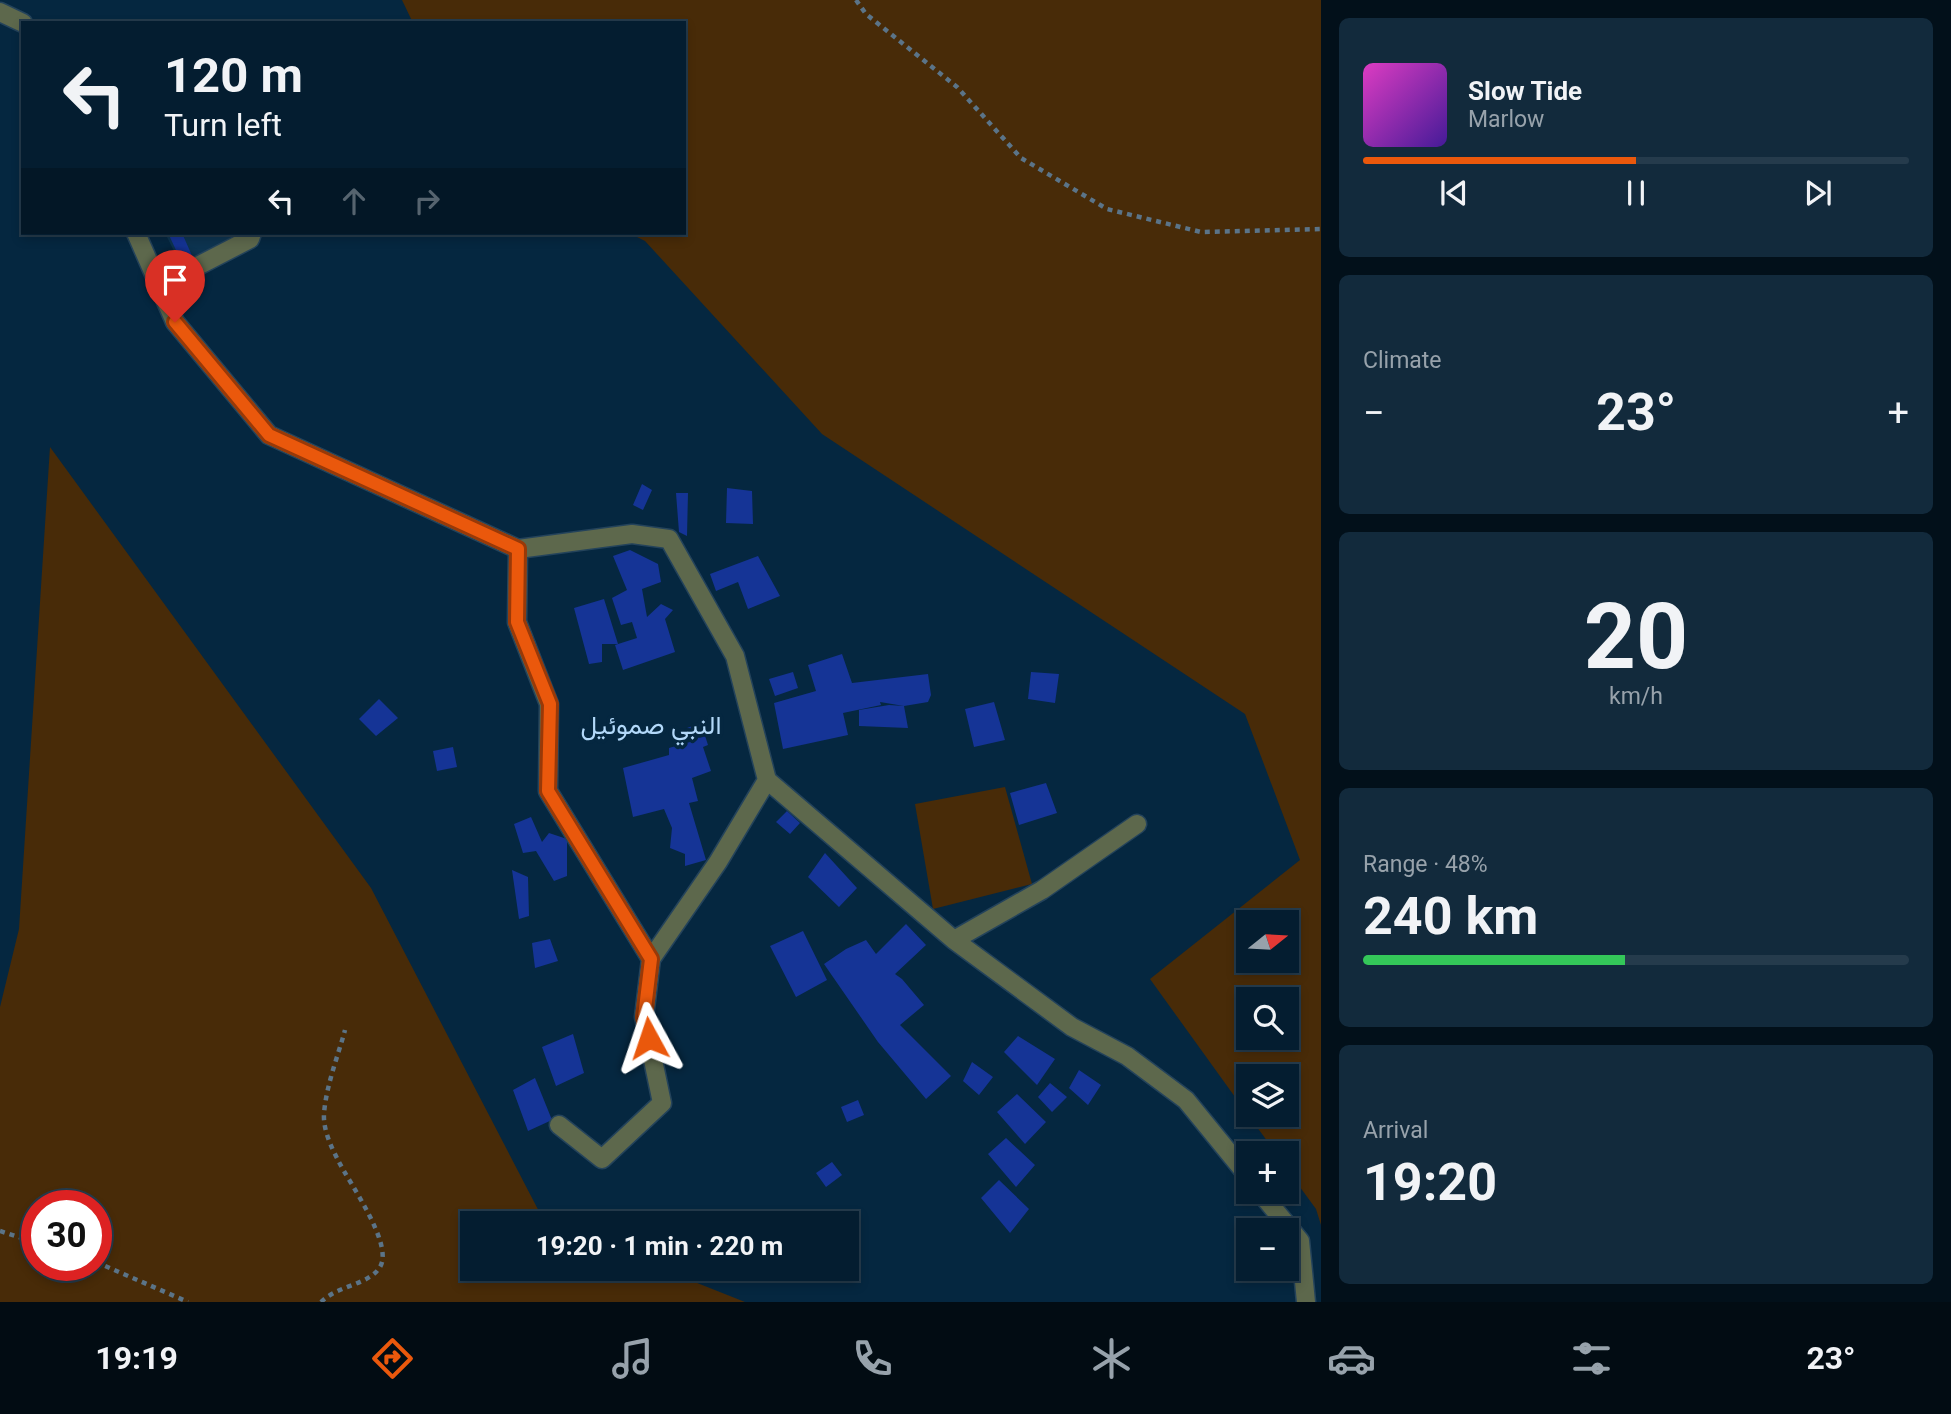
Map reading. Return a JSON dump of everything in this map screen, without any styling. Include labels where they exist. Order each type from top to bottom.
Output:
[{"type":"street","points":[[0,12],[21,22]]},
{"type":"street","points":[[137,235],[175,322],[269,435],[518,549],[632,534],[669,539],[735,656],[767,780],[954,940],[1072,1027],[1127,1056],[1186,1100],[1236,1161]]},
{"type":"street","points":[[159,286],[250,239],[251,235]]},
{"type":"street","points":[[518,549],[517,622],[550,704],[548,791],[651,959]]},
{"type":"street","points":[[559,1125],[602,1159],[662,1103],[644,1017],[651,959],[718,862],[767,780]]},
{"type":"street","points":[[954,940],[1042,890],[1137,824]]},
{"type":"street","points":[[1270,1204],[1300,1241],[1306,1302]]},
{"type":"path","points":[[856,0],[866,14],[957,88],[1021,158],[1107,209],[1201,232],[1321,229]]},
{"type":"path","points":[[321,1302],[339,1288],[361,1282],[375,1274],[382,1264],[383,1249],[376,1230],[338,1160],[329,1139],[324,1115],[345,1030]]},
{"type":"path","points":[[0,1231],[21,1238]]},
{"type":"path","points":[[112,1269],[188,1302]]},
{"type":"shaded area","points":[[402,0],[1321,0],[1321,1225],[1316,1209],[1299,1186],[1299,1141],[1267,1141],[1257,1127],[1299,1127],[1299,1064],[1236,1064],[1236,1098],[1150,979],[1236,911],[1236,973],[1299,973],[1299,910],[1237,910],[1300,860],[1245,714],[822,434],[645,241],[633,235],[686,235],[686,21],[412,21]]},
{"type":"shaded area","points":[[166,235],[235,235],[181,265]]},
{"type":"shaded area","points":[[50,447],[371,888],[539,1211],[460,1211],[460,1281],[692,1281],[745,1302],[0,1302],[0,1007],[19,929]]},
{"type":"shaded area","points":[[1005,787],[1032,884],[933,909],[915,804]]},
{"type":"building","points":[[169,235],[183,235],[193,258],[182,263]]},
{"type":"building","points":[[642,484],[652,490],[643,510],[633,505]]},
{"type":"building","points":[[727,488],[752,491],[753,524],[726,523]]},
{"type":"building","points":[[676,493],[688,493],[687,536],[679,532]]},
{"type":"building","points":[[630,550],[658,564],[661,582],[642,589],[647,617],[661,604],[673,610],[665,619],[675,652],[623,670],[615,645],[637,638],[632,622],[621,625],[612,598],[627,590],[613,556]]},
{"type":"building","points":[[758,556],[780,596],[748,609],[738,582],[716,591],[710,574]]},
{"type":"building","points":[[604,599],[618,644],[602,644],[602,662],[589,664],[574,608]]},
{"type":"building","points":[[842,654],[852,683],[928,674],[931,695],[928,702],[904,706],[880,702],[881,705],[843,713],[848,735],[783,749],[774,703],[816,691],[808,665]]},
{"type":"building","points":[[793,672],[798,688],[775,696],[769,679]]},
{"type":"building","points":[[1031,672],[1059,674],[1055,703],[1028,699]]},
{"type":"building","points":[[379,699],[398,718],[376,736],[359,719]]},
{"type":"building","points":[[994,702],[1005,740],[974,747],[965,709]]},
{"type":"building","points":[[889,705],[904,706],[908,728],[859,726],[859,710]]},
{"type":"building","points":[[701,723],[708,745],[703,747],[711,771],[692,778],[698,801],[689,803],[706,860],[685,866],[685,854],[670,848],[672,828],[664,809],[633,817],[623,768],[669,755],[669,748],[690,742],[687,728]]},
{"type":"building","points":[[453,747],[457,767],[437,771],[433,751]]},
{"type":"building","points":[[1046,783],[1057,813],[1019,825],[1010,793]]},
{"type":"building","points":[[787,811],[800,823],[790,834],[776,822]]},
{"type":"building","points":[[531,817],[542,842],[549,833],[567,839],[567,876],[554,881],[536,851],[523,853],[514,824]]},
{"type":"building","points":[[825,853],[857,888],[839,907],[808,877]]},
{"type":"building","points":[[512,870],[528,877],[529,916],[519,919]]},
{"type":"building","points":[[906,924],[926,945],[895,974],[924,1005],[900,1025],[951,1076],[926,1099],[878,1042],[824,964],[846,949],[866,940],[876,954]]},
{"type":"building","points":[[803,931],[827,980],[796,997],[770,946]]},
{"type":"building","points":[[550,939],[558,961],[535,968],[532,943]]},
{"type":"building","points":[[573,1034],[584,1073],[556,1086],[542,1047]]},
{"type":"building","points":[[1018,1036],[1055,1059],[1037,1085],[1004,1052]]},
{"type":"building","points":[[972,1062],[993,1077],[979,1095],[963,1081]]},
{"type":"building","points":[[1079,1070],[1101,1085],[1088,1105],[1069,1088]]},
{"type":"building","points":[[535,1078],[552,1120],[528,1131],[513,1090]]},
{"type":"building","points":[[1050,1083],[1067,1097],[1052,1112],[1038,1097]]},
{"type":"building","points":[[1017,1094],[1046,1122],[1025,1144],[997,1112]]},
{"type":"building","points":[[858,1100],[864,1115],[847,1122],[841,1107]]},
{"type":"building","points":[[1006,1138],[1035,1165],[1016,1187],[988,1154]]},
{"type":"building","points":[[832,1162],[842,1175],[826,1187],[816,1173]]},
{"type":"building","points":[[999,1180],[1029,1209],[1010,1233],[981,1198]]},
{"type":"district","name":"النبي صموئيل","points":[[651,725]]},
{"type":"route","points":[[175,322],[269,435],[518,549],[517,622],[550,704],[548,791],[651,959],[644,1017],[649,1038]]}]
